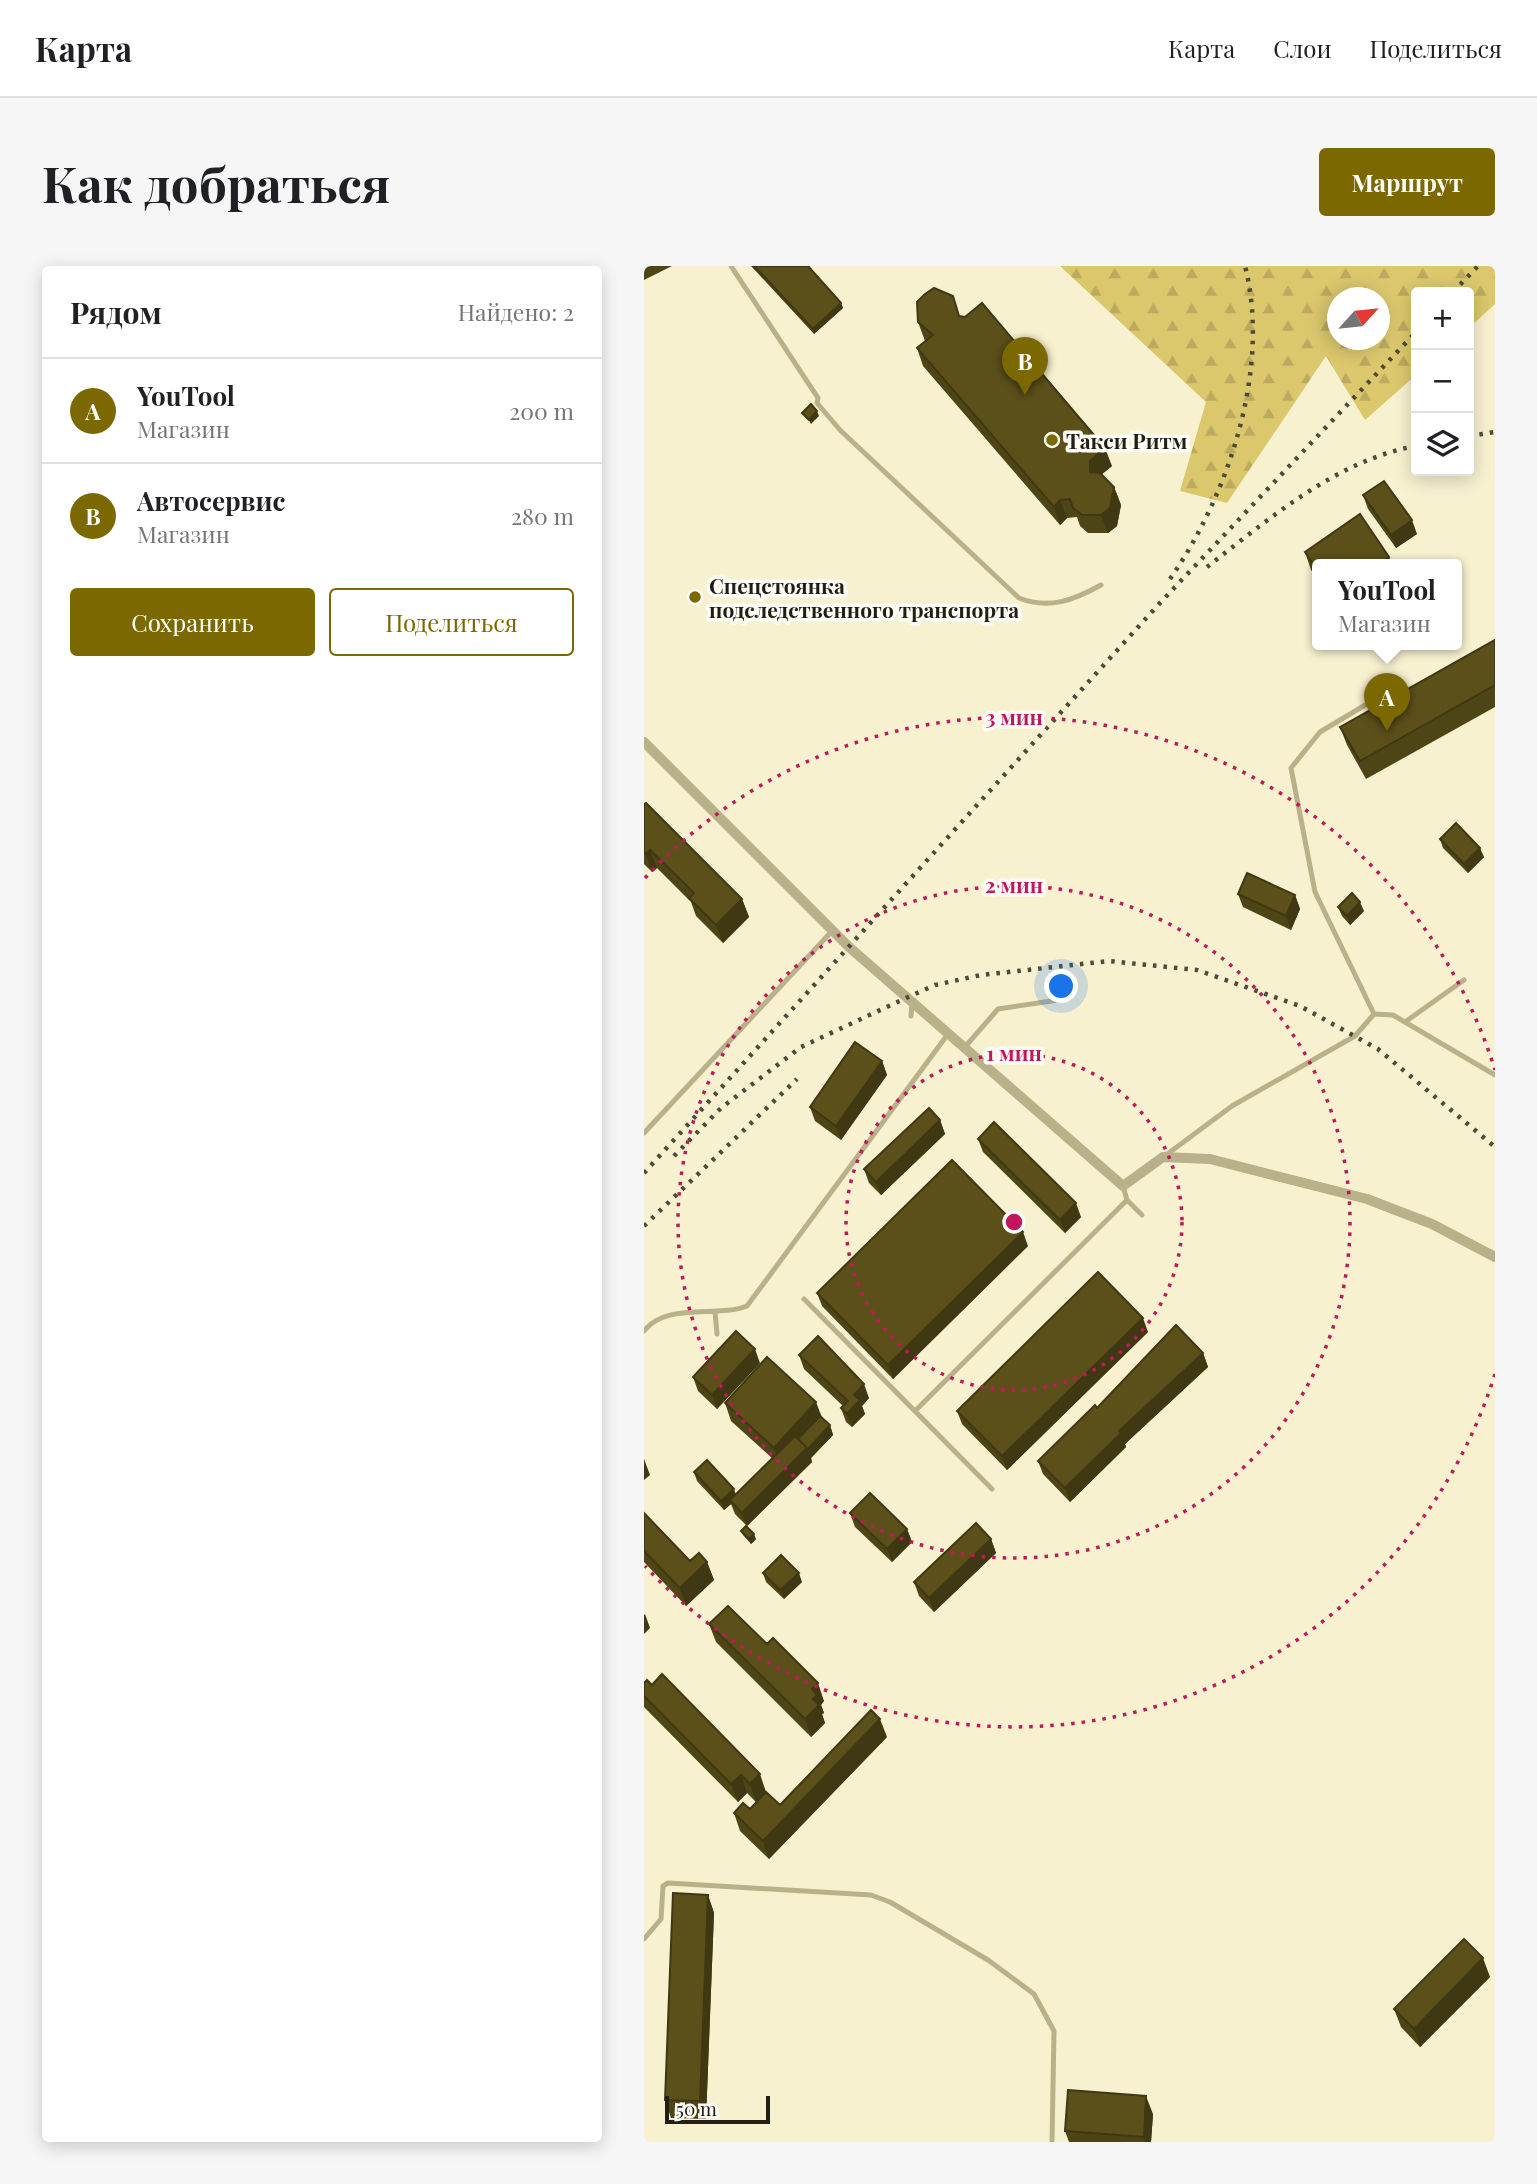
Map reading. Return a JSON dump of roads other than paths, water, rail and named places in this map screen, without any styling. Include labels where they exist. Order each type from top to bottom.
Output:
[{"type":"street","points":[[644,742],[832,931],[1123,1186],[1163,1157],[1210,1159],[1367,1199],[1432,1224],[1495,1257]]},
{"type":"lane","points":[[731,266],[818,398],[817,403],[840,430],[1019,598],[1033,604],[1056,604],[1078,598],[1101,585]]},
{"type":"lane","points":[[1374,1014],[1315,892],[1291,768],[1320,732],[1387,692]]},
{"type":"lane","points":[[644,1133],[832,931]]},
{"type":"lane","points":[[1405,1022],[1464,980]]},
{"type":"lane","points":[[964,1048],[998,1009],[1065,999]]},
{"type":"lane","points":[[911,1016],[912,1003]]},
{"type":"lane","points":[[1374,1014],[1393,1015],[1495,1075]]},
{"type":"lane","points":[[1163,1157],[1232,1106],[1355,1036],[1374,1014]]},
{"type":"lane","points":[[644,1331],[662,1317],[734,1311],[747,1306],[948,1034]]},
{"type":"lane","points":[[1123,1186],[1127,1200],[1142,1215]]},
{"type":"lane","points":[[915,1411],[1127,1200]]},
{"type":"lane","points":[[804,1299],[992,1489]]},
{"type":"lane","points":[[715,1312],[716,1334]]},
{"type":"lane","points":[[644,1939],[661,1919],[663,1886],[668,1883],[871,1895],[890,1902],[988,1960],[1034,1994],[1054,2031],[1052,2142]]},
{"type":"railway","points":[[1170,579],[1210,509],[1227,470],[1239,429],[1253,346],[1252,305],[1245,266]]},
{"type":"railway","points":[[1458,287],[1478,266]]},
{"type":"railway","points":[[644,1173],[1159,604],[1411,337]]},
{"type":"railway","points":[[1474,435],[1495,432]]},
{"type":"railway","points":[[1207,567],[1280,511],[1332,478],[1387,453],[1411,447]]},
{"type":"railway","points":[[674,1156],[721,1108],[801,1047],[935,985],[981,975],[1109,961],[1197,970],[1300,1006],[1378,1049],[1495,1147]]},
{"type":"railway","points":[[644,1226],[797,1079]]},
{"type":"place","name":"Автосервис","points":[[1025,395]]},
{"type":"place","name":"Такси Ритм","points":[[1052,440]]},
{"type":"place","name":"Спецстоянка подследственного транспорта","points":[[695,597]]},
{"type":"place","name":"YouTool","points":[[1387,731]]}]
